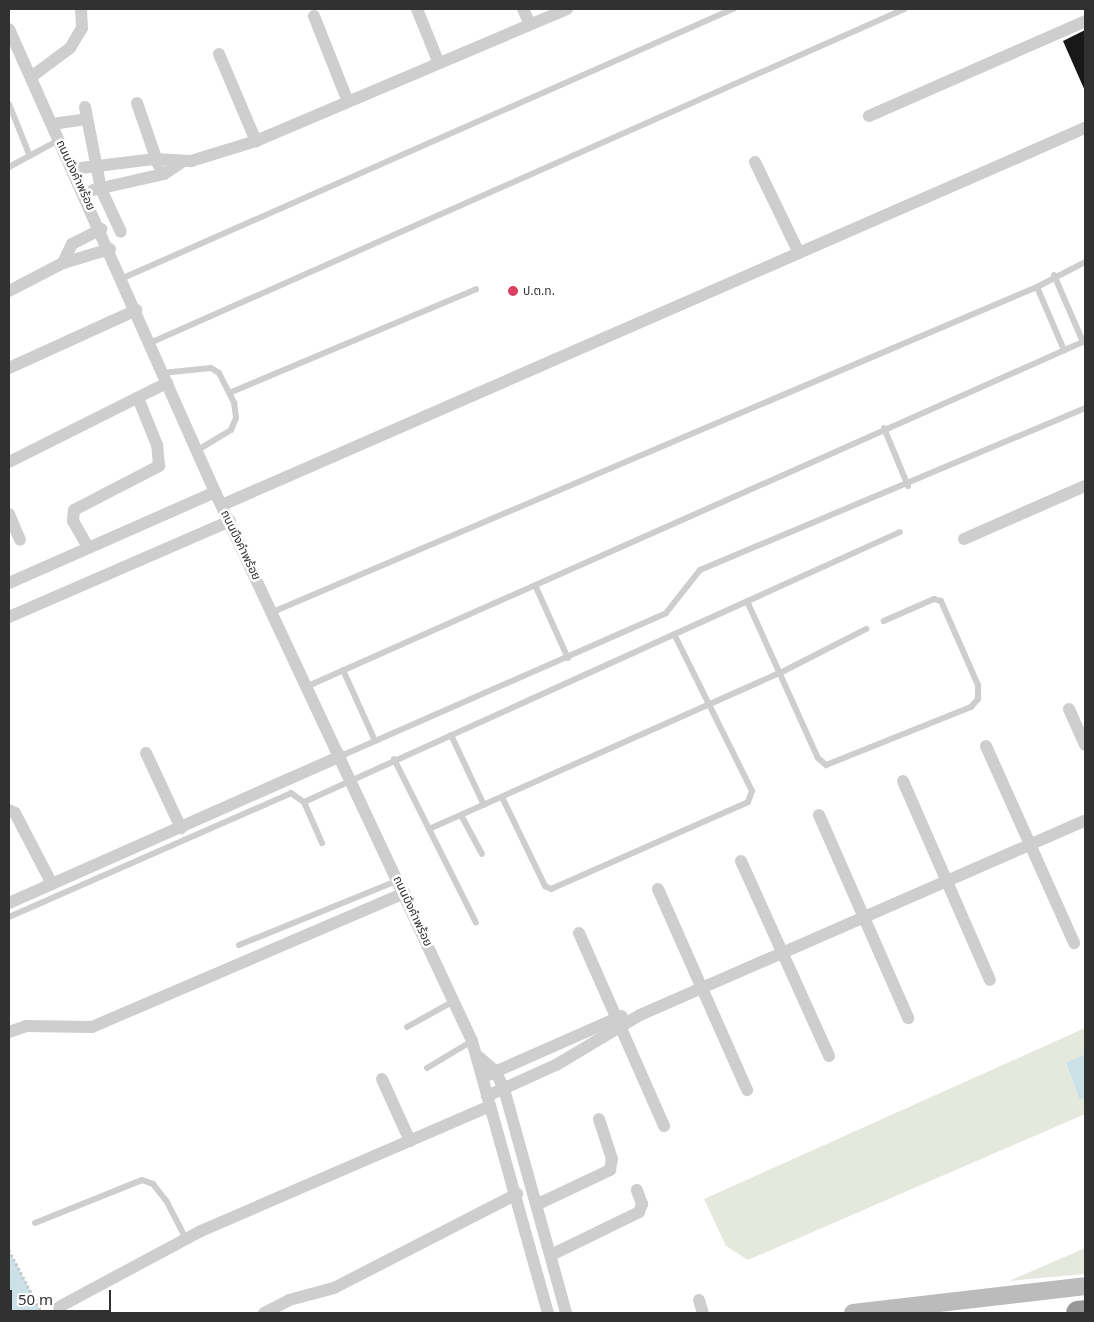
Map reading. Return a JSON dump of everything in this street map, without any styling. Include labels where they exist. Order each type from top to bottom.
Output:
[{"type":"highway","points":[[1078,1313],[1085,1312]]},
{"type":"main road","points":[[852,1313],[1085,1286]]},
{"type":"street","points":[[31,77],[70,48],[82,28],[81,9]]},
{"type":"street","points":[[417,9],[438,61]]},
{"type":"street","points":[[523,9],[530,24]]},
{"type":"street","points":[[83,191],[101,189],[164,174],[182,162],[256,141],[438,61],[567,9]]},
{"type":"street","points":[[314,16],[348,102]]},
{"type":"street","points":[[869,116],[1085,21]]},
{"type":"street","name":"ถนนบึงคำพร้อย","points":[[9,30],[124,278],[196,451],[274,611],[479,1057],[481,1078],[517,1194],[548,1313]]},
{"type":"street","points":[[219,54],[256,141]]},
{"type":"street","points":[[137,103],[155,159],[164,174]]},
{"type":"street","points":[[52,124],[86,113],[101,189],[121,232]]},
{"type":"street","points":[[222,505],[1085,128]]},
{"type":"street","points":[[73,169],[97,169],[155,159],[182,162]]},
{"type":"street","points":[[755,162],[799,253]]},
{"type":"street","points":[[63,264],[72,244],[101,228]]},
{"type":"street","points":[[9,291],[63,264],[110,249]]},
{"type":"street","points":[[9,368],[136,310]]},
{"type":"street","points":[[9,462],[138,398],[165,378]]},
{"type":"street","points":[[88,547],[73,521],[74,510],[160,466],[157,445],[138,398]]},
{"type":"street","points":[[964,538],[1085,486]]},
{"type":"street","points":[[9,583],[215,492]]},
{"type":"street","points":[[9,514],[20,540]]},
{"type":"street","points":[[9,617],[230,521]]},
{"type":"street","points":[[1069,709],[1085,746]]},
{"type":"street","points":[[986,746],[1074,943]]},
{"type":"street","points":[[146,753],[181,828]]},
{"type":"street","points":[[9,903],[340,756]]},
{"type":"street","points":[[903,781],[990,980]]},
{"type":"street","points":[[9,810],[15,813],[52,884]]},
{"type":"street","points":[[819,815],[908,1018]]},
{"type":"street","points":[[481,1078],[615,1017],[640,1014],[702,989],[1085,821]]},
{"type":"street","points":[[741,861],[829,1056]]},
{"type":"street","points":[[658,889],[746,1090]]},
{"type":"street","points":[[9,1032],[26,1026],[92,1027],[404,893]]},
{"type":"street","points":[[579,933],[620,1030],[664,1126]]},
{"type":"street","points":[[59,1307],[186,1239],[410,1141],[489,1101],[504,1089],[556,1065],[620,1030],[640,1014]]},
{"type":"street","points":[[548,1048],[556,1065]]},
{"type":"street","name":"ถนนบึงคำพร้อย","points":[[479,1057],[496,1072],[504,1089],[538,1204],[566,1313]]},
{"type":"street","points":[[382,1078],[410,1141]]},
{"type":"street","points":[[538,1204],[612,1168],[599,1118]]},
{"type":"street","points":[[551,1256],[640,1212],[642,1204],[637,1190]]},
{"type":"street","points":[[264,1313],[289,1300],[334,1288],[517,1194]]},
{"type":"street","points":[[700,1300],[703,1313]]},
{"type":"lane","points":[[124,278],[733,9]]},
{"type":"lane","points":[[150,344],[904,9]]},
{"type":"lane","points":[[9,104],[29,154]]},
{"type":"lane","points":[[9,168],[29,154],[60,140]]},
{"type":"lane","points":[[274,611],[1037,287],[1054,275],[1085,262]]},
{"type":"lane","points":[[308,686],[884,428],[1084,341],[1054,275]]},
{"type":"lane","points":[[1037,287],[1064,350]]},
{"type":"lane","points":[[229,393],[476,289]]},
{"type":"lane","points":[[165,378],[212,368],[219,373],[229,393],[236,418],[231,430],[196,451]]},
{"type":"lane","points":[[340,756],[568,658],[666,613],[700,570],[908,486],[1085,408]]},
{"type":"lane","points":[[884,428],[908,486]]},
{"type":"lane","points":[[304,802],[352,781],[394,759],[900,532]]},
{"type":"lane","points":[[536,585],[568,658]]},
{"type":"lane","points":[[748,601],[818,758],[826,765],[970,707],[978,698],[978,685],[941,600],[934,599],[884,621]]},
{"type":"lane","points":[[429,829],[780,673],[866,629]]},
{"type":"lane","points":[[502,797],[545,886],[561,887],[748,802],[752,791],[674,634]]},
{"type":"lane","points":[[343,670],[375,741]]},
{"type":"lane","points":[[451,734],[484,805]]},
{"type":"lane","points":[[394,759],[476,923]]},
{"type":"lane","points":[[9,917],[291,793],[304,802],[322,844]]},
{"type":"lane","points":[[461,815],[482,854]]},
{"type":"lane","points":[[239,944],[398,880]]},
{"type":"lane","points":[[407,1027],[454,1000]]},
{"type":"lane","points":[[427,1068],[472,1041]]},
{"type":"lane","points":[[35,1223],[142,1180],[153,1184],[167,1202],[186,1239]]},
{"type":"path","points":[[9,1250],[42,1313]]},
{"type":"shaded area","points":[[1085,1028],[1085,1054],[1066,1064],[1081,1100],[1085,1098],[1085,1114],[748,1260],[726,1246],[704,1199]]},
{"type":"shaded area","points":[[1085,1248],[1085,1274],[1009,1281]]},
{"type":"water","points":[[1085,1054],[1085,1098],[1080,1100],[1066,1063]]},
{"type":"water","points":[[9,1250],[32,1294],[41,1313],[9,1313]]},
{"type":"building","points":[[1085,30],[1085,91],[1063,41]]},
{"type":"place","name":"ป.ต.ท.","points":[[513,291]]}]
